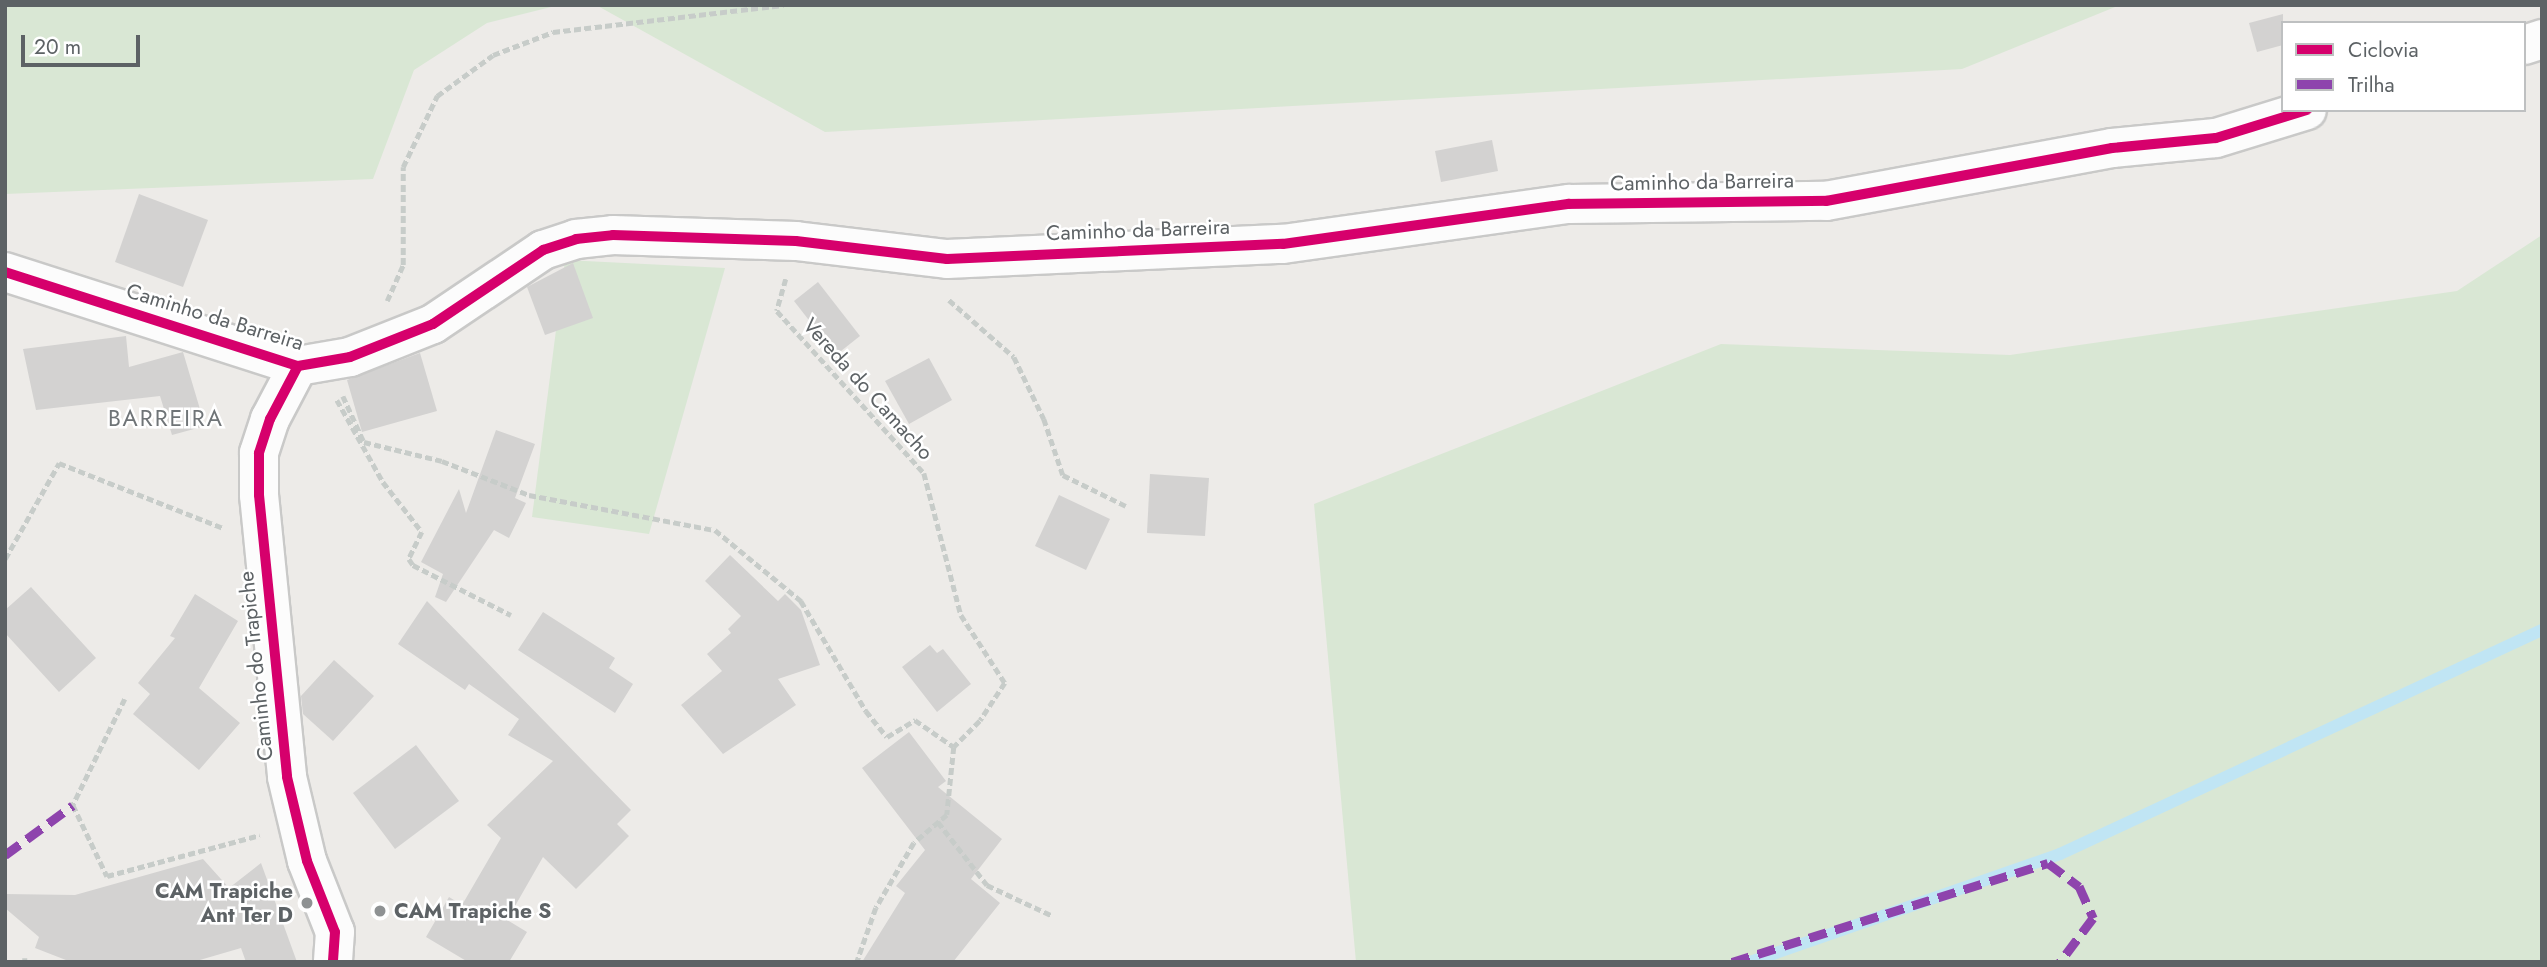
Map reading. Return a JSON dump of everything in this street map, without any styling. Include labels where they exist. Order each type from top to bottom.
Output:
[{"type":"street","name":"Caminho da Barreira","points":[[5,272],[314,363],[350,356],[433,324],[544,250],[576,239],[613,235],[796,241],[947,259],[1283,244],[1581,204],[1826,201],[2112,148],[2216,138],[2300,112]]},
{"type":"street","name":"Caminho do Trapiche","points":[[314,363],[270,419],[260,453],[263,544],[287,777],[298,824],[335,932],[333,962]]},
{"type":"path","points":[[386,304],[403,265],[403,167],[437,96],[493,55],[553,32],[783,5]]},
{"type":"path","points":[[945,296],[1014,357],[1044,419],[1063,475],[1126,506]]},
{"type":"path","points":[[314,363],[383,482],[422,532],[409,559],[413,565],[511,615]]},
{"type":"path","points":[[314,363],[364,442],[442,460],[529,495],[715,530],[801,601],[866,711],[887,737],[915,720],[954,747],[947,815],[914,843],[876,908],[857,962]]},
{"type":"path","points":[[5,559],[59,463],[263,544]]},
{"type":"path","points":[[125,699],[73,804],[107,876],[298,824]]},
{"type":"path","points":[[938,822],[987,885],[1054,916]]},
{"type":"green space","points":[[5,5],[559,5],[487,23],[414,70],[373,179],[5,194]]},
{"type":"green space","points":[[596,5],[2120,5],[1962,69],[825,132]]},
{"type":"green space","points":[[2542,235],[2542,962],[1356,962],[1314,504],[1721,344],[2010,355],[2457,291]]},
{"type":"green space","points":[[565,260],[725,268],[649,534],[532,517]]},
{"type":"building","points":[[2283,14],[2281,46],[2257,52],[2249,23]]},
{"type":"building","points":[[1492,140],[1498,171],[1441,182],[1435,151]]},
{"type":"building","points":[[139,194],[208,220],[183,287],[115,262]]},
{"type":"building","points":[[573,263],[593,318],[545,335],[527,287]]},
{"type":"building","points":[[818,282],[860,336],[836,355],[794,301]]},
{"type":"building","points":[[126,336],[129,367],[183,352],[205,426],[172,435],[160,396],[36,410],[23,349]]},
{"type":"building","points":[[420,353],[437,411],[362,432],[347,380]]},
{"type":"building","points":[[929,358],[952,400],[909,424],[885,381]]},
{"type":"building","points":[[496,430],[535,444],[515,498],[526,503],[509,538],[494,530],[446,602],[435,597],[443,574],[421,562],[459,489],[466,513]]},
{"type":"building","points":[[1150,474],[1209,478],[1205,536],[1147,533]]},
{"type":"building","points":[[1059,495],[1110,519],[1086,570],[1035,546]]},
{"type":"building","points":[[730,555],[778,601],[785,594],[801,610],[820,665],[778,679],[796,705],[723,754],[681,705],[722,671],[707,654],[731,633],[728,629],[741,616],[705,581]]},
{"type":"building","points":[[31,587],[96,658],[59,692],[5,633],[5,610]]},
{"type":"building","points":[[195,594],[238,621],[199,688],[240,723],[199,770],[133,714],[150,694],[138,683],[175,638],[170,636]]},
{"type":"building","points":[[427,601],[631,810],[617,824],[629,836],[576,889],[543,857],[507,920],[527,932],[509,962],[468,962],[426,937],[449,897],[462,905],[501,838],[487,825],[553,761],[508,735],[519,719],[469,684],[465,690],[398,644]]},
{"type":"building","points":[[543,612],[615,658],[609,668],[633,684],[615,713],[518,650]]},
{"type":"building","points":[[930,645],[937,653],[943,649],[971,684],[937,712],[902,667]]},
{"type":"building","points":[[334,660],[374,696],[333,741],[303,714],[301,696]]},
{"type":"building","points":[[909,732],[946,781],[938,787],[1002,839],[971,879],[1000,903],[953,962],[862,962],[905,893],[896,886],[925,850],[862,768]]},
{"type":"building","points":[[416,745],[459,801],[395,849],[353,793]]},
{"type":"building","points":[[203,859],[229,888],[261,863],[297,962],[246,962],[241,948],[193,962],[71,962],[35,948],[39,937],[5,908],[5,894],[75,895]]},
{"type":"waterway","points":[[1750,962],[2060,854],[2542,630]]},
{"type":"marked path","points":[[5,855],[73,805]]},
{"type":"marked path","points":[[1732,962],[2048,863],[2079,886],[2093,918],[2060,962]]},
{"type":"cycle path","points":[[5,272],[298,366],[350,357],[433,324],[543,250],[576,239],[613,235],[796,241],[947,259],[1283,244],[1569,204],[1826,201],[2112,148],[2216,138],[2300,112]]},
{"type":"cycle path","points":[[298,366],[270,419],[259,453],[259,495],[287,777],[307,861],[335,932],[333,962]]},
{"type":"place","name":"CAM Trapiche Ant Ter D","points":[[307,903]]},
{"type":"place","name":"CAM Trapiche S","points":[[380,911]]},
{"type":"district","name":"BARREIRA","points":[[166,418]]}]
